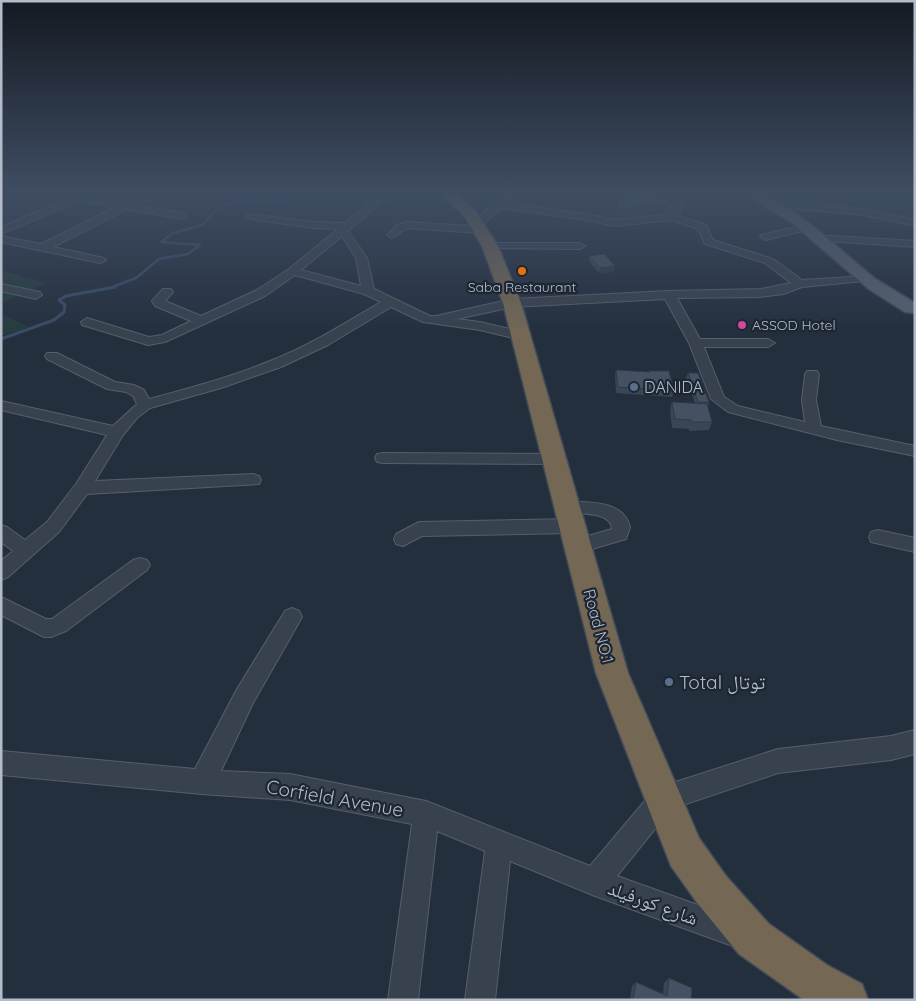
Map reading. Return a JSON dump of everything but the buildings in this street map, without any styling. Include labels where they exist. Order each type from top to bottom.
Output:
[{"type":"highway","name":"Road NO.1","points":[[485,240],[512,303],[522,336],[612,673],[685,852],[712,890],[754,939],[812,980],[846,1000]]},
{"type":"main road","points":[[819,240],[864,278],[913,311]]},
{"type":"street","points":[[9,240],[100,260]]},
{"type":"street","points":[[44,247],[59,240]]},
{"type":"street","points":[[87,322],[148,341],[165,338],[261,293],[332,240]]},
{"type":"street","points":[[353,240],[365,266],[368,291]]},
{"type":"street","points":[[533,240],[580,246]]},
{"type":"street","points":[[708,240],[709,242],[769,260],[800,284]]},
{"type":"street","points":[[845,240],[915,244]]},
{"type":"street","points":[[293,271],[368,291],[418,316],[480,326],[522,336]]},
{"type":"street","points":[[436,320],[512,303],[669,295],[761,293],[783,290],[800,284],[864,278]]},
{"type":"street","points":[[1,287],[36,295]]},
{"type":"street","points":[[167,292],[158,301],[159,303],[202,321]]},
{"type":"street","points":[[669,295],[696,343],[718,398],[724,405],[733,409],[814,429],[915,451]]},
{"type":"street","points":[[1,572],[53,527],[82,488],[117,432],[132,415],[145,405],[216,385],[276,364],[323,342],[390,302]]},
{"type":"street","points":[[696,343],[768,343]]},
{"type":"street","points":[[52,356],[112,386],[129,388],[140,393],[145,405]]},
{"type":"street","points":[[812,374],[809,400],[814,429]]},
{"type":"street","points":[[1,405],[117,432]]},
{"type":"street","points":[[383,458],[554,459]]},
{"type":"street","points":[[82,488],[253,480]]},
{"type":"street","points":[[403,539],[418,530],[573,526]]},
{"type":"street","points":[[1,532],[25,550]]},
{"type":"street","points":[[878,537],[915,545]]},
{"type":"street","points":[[1,606],[44,628],[51,628],[59,625],[140,564]]},
{"type":"street","points":[[202,782],[245,696],[292,617]]},
{"type":"street","points":[[663,799],[778,761],[891,748],[915,742]]},
{"type":"street","name":"Corfield Avenue","points":[[1,763],[202,782],[290,787],[426,814],[595,882]]},
{"type":"street","name":"شارع كورفيلد","points":[[663,799],[595,882],[754,939]]},
{"type":"street","points":[[403,1000],[426,814]]},
{"type":"street","points":[[480,1000],[499,842]]},
{"type":"green space","points":[[1,270],[46,283],[1,303]]},
{"type":"green space","points":[[1,314],[29,327],[1,336]]},
{"type":"waterway","points":[[110,288],[136,278],[159,259],[188,254],[200,245],[161,242],[164,240]]},
{"type":"waterway","points":[[110,288],[115,287]]},
{"type":"waterway","points":[[1,339],[54,320],[64,312],[65,305],[59,300],[66,296],[110,288]]},
{"type":"place","name":"Saba Restaurant","points":[[522,271]]},
{"type":"place","name":"ASSOD Hotel","points":[[742,325]]},
{"type":"place","name":"DANIDA","points":[[634,387]]},
{"type":"place","name":"Total توتال","points":[[669,682]]}]
